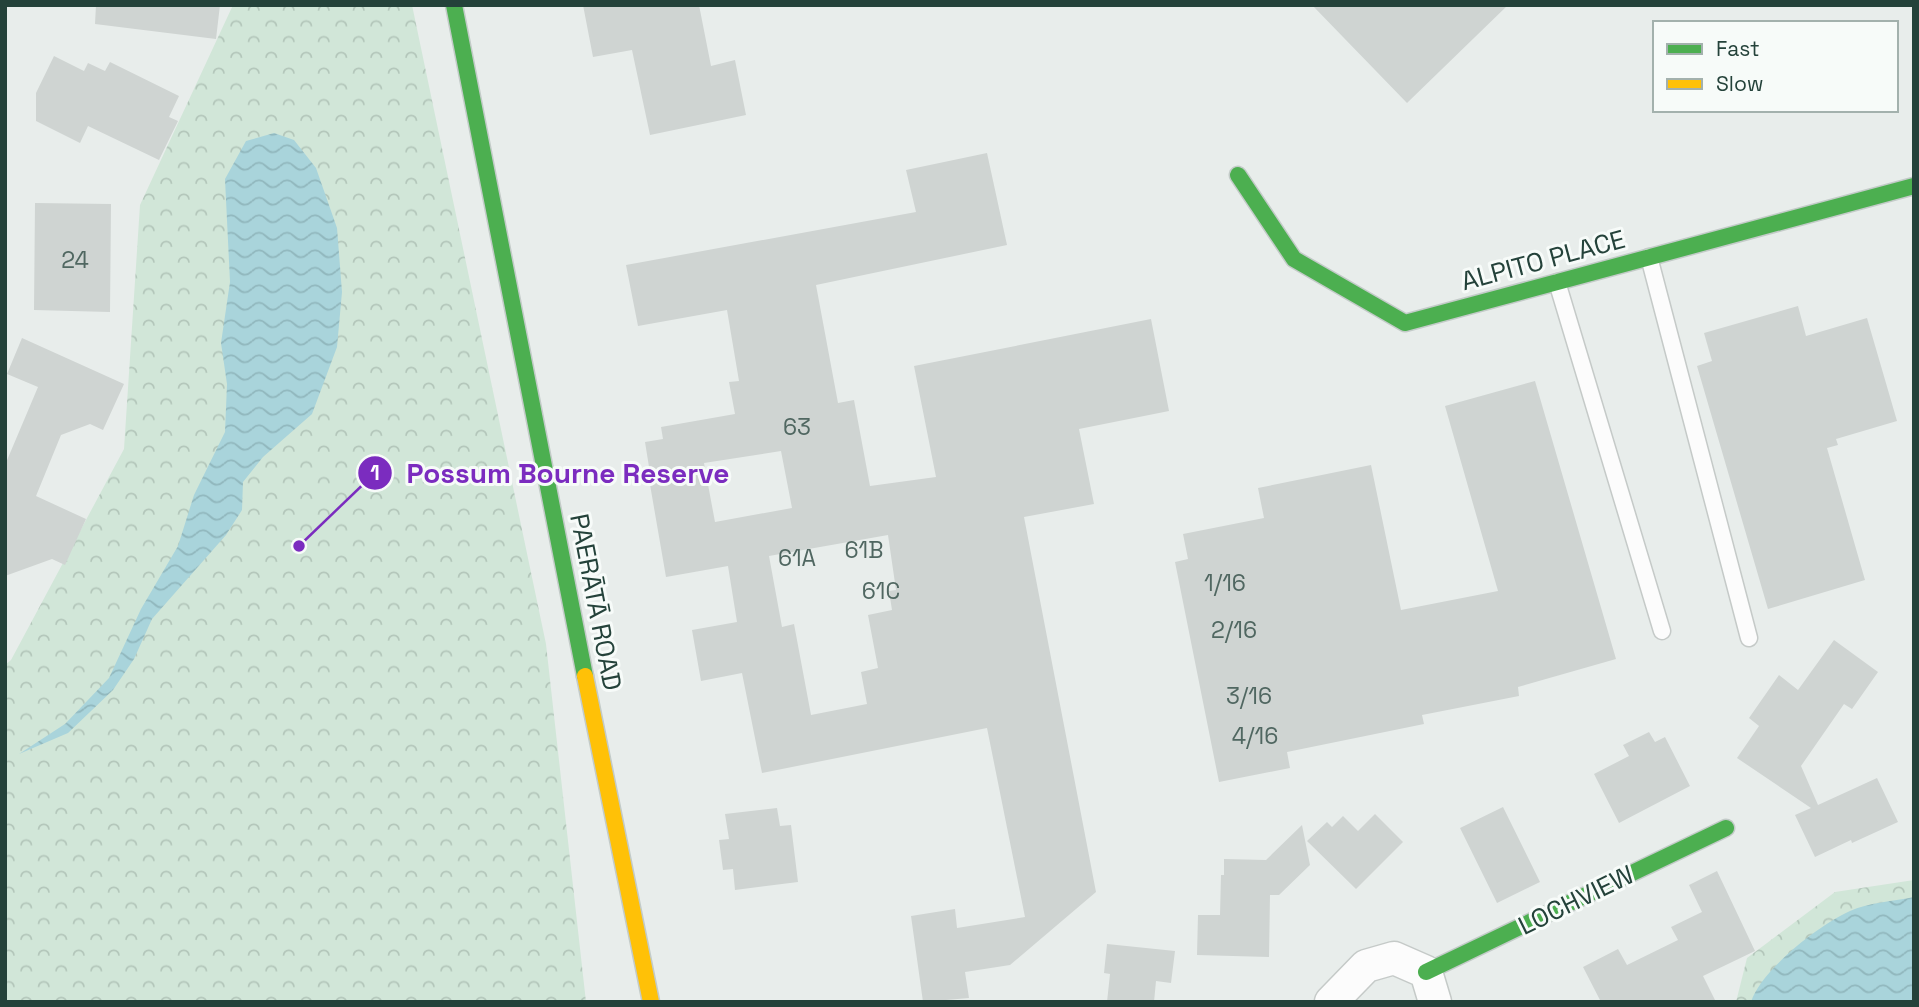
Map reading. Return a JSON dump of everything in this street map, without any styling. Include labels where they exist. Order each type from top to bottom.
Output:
[{"type":"street","name":"PAERĀTĀ ROAD","points":[[454,5],[651,1002]]},
{"type":"street","name":"ALPITO PLACE","points":[[1238,175],[1294,259],[1405,323],[1914,186]]},
{"type":"street","name":"LOCHVIEW","points":[[1426,972],[1726,828]]},
{"type":"street","points":[[1331,1002],[1366,965],[1394,958],[1426,972],[1435,1002]]},
{"type":"lane","points":[[1649,257],[1749,638]]},
{"type":"lane","points":[[1557,282],[1662,631]]},
{"type":"green space","points":[[233,5],[412,5],[546,644],[586,1002],[5,1002],[5,665],[11,660],[124,449],[140,205]]},
{"type":"green space","points":[[1914,880],[1914,1002],[1736,1002],[1747,958],[1835,892]]},
{"type":"water","points":[[274,133],[294,140],[316,168],[337,228],[342,292],[337,347],[312,414],[263,457],[243,482],[242,510],[226,535],[152,619],[134,659],[113,690],[68,733],[19,754],[65,724],[109,678],[141,609],[178,546],[194,495],[225,432],[227,384],[221,343],[230,282],[225,179],[246,141]]},
{"type":"water","points":[[1914,897],[1914,1002],[1751,1002],[1778,963],[1823,926],[1857,908]]},
{"type":"building","points":[[96,5],[220,5],[216,39],[95,24]]},
{"type":"building","points":[[583,5],[699,5],[711,66],[735,60],[746,115],[650,135],[632,50],[593,57]]},
{"type":"building","points":[[1312,5],[1508,5],[1407,103]]},
{"type":"building","points":[[54,56],[84,71],[88,63],[105,71],[110,62],[179,96],[169,117],[178,121],[159,160],[88,126],[80,143],[36,121],[36,93]]},
{"type":"building","points":[[987,153],[1007,245],[816,285],[838,403],[854,400],[870,486],[936,477],[914,366],[1151,319],[1169,411],[1079,429],[1094,504],[1024,517],[1096,892],[1010,965],[965,972],[969,998],[923,1002],[911,916],[955,909],[957,928],[1025,917],[987,728],[762,773],[742,673],[701,681],[692,630],[737,622],[728,566],[666,577],[645,442],[663,439],[661,427],[735,414],[729,382],[739,381],[727,310],[638,326],[626,265],[916,212],[906,170]],"holes":[[[781,451],[792,508],[715,522],[704,463]],[[888,535],[896,590],[889,591],[892,610],[868,615],[878,668],[861,672],[867,704],[811,715],[794,624],[782,627],[769,556]]]},
{"type":"building","points":[[35,203],[111,204],[110,312],[34,310]]},
{"type":"building","points":[[1798,306],[1806,336],[1867,318],[1897,421],[1836,439],[1838,445],[1827,448],[1865,580],[1768,609],[1697,366],[1712,361],[1704,333]]},
{"type":"building","points":[[22,338],[124,384],[103,430],[90,424],[61,435],[36,496],[86,519],[65,565],[52,559],[5,576],[5,465],[38,387],[7,374]]},
{"type":"building","points":[[1535,381],[1616,659],[1518,687],[1519,696],[1422,715],[1424,724],[1287,752],[1290,768],[1219,782],[1175,562],[1188,559],[1183,534],[1264,518],[1258,488],[1371,465],[1401,610],[1498,591],[1445,406]]},
{"type":"building","points":[[1834,640],[1878,672],[1852,709],[1844,704],[1801,766],[1818,805],[1877,778],[1898,822],[1815,857],[1795,815],[1811,808],[1737,758],[1759,726],[1749,718],[1779,675],[1798,690]]},
{"type":"building","points":[[1649,732],[1655,742],[1665,737],[1690,786],[1619,823],[1594,774],[1629,756],[1623,745]]},
{"type":"building","points":[[1503,807],[1540,882],[1497,903],[1460,828]]},
{"type":"building","points":[[777,808],[780,826],[791,825],[798,882],[735,890],[733,869],[723,870],[719,840],[729,839],[725,814]]},
{"type":"building","points":[[1375,814],[1403,842],[1356,889],[1307,841],[1327,822],[1332,827],[1343,816],[1358,831]]},
{"type":"building","points":[[1302,825],[1310,865],[1279,895],[1270,895],[1269,957],[1197,955],[1198,915],[1220,915],[1224,859],[1266,860]]},
{"type":"building","points":[[1717,871],[1755,951],[1703,976],[1716,1002],[1601,1002],[1583,967],[1618,949],[1627,965],[1678,940],[1671,927],[1702,912],[1689,885]]},
{"type":"building","points":[[1107,944],[1175,951],[1171,983],[1156,981],[1154,1002],[1107,1002],[1110,974],[1104,973]]},
{"type":"traffic: fast","points":[[454,5],[585,676]]},
{"type":"traffic: fast","points":[[1238,175],[1294,259],[1405,323],[1914,186]]},
{"type":"traffic: fast","points":[[1426,972],[1726,828]]},
{"type":"traffic: slow","points":[[585,676],[651,1002]]},
{"type":"place","name":"Possum Bourne Reserve","points":[[299,546]]}]
